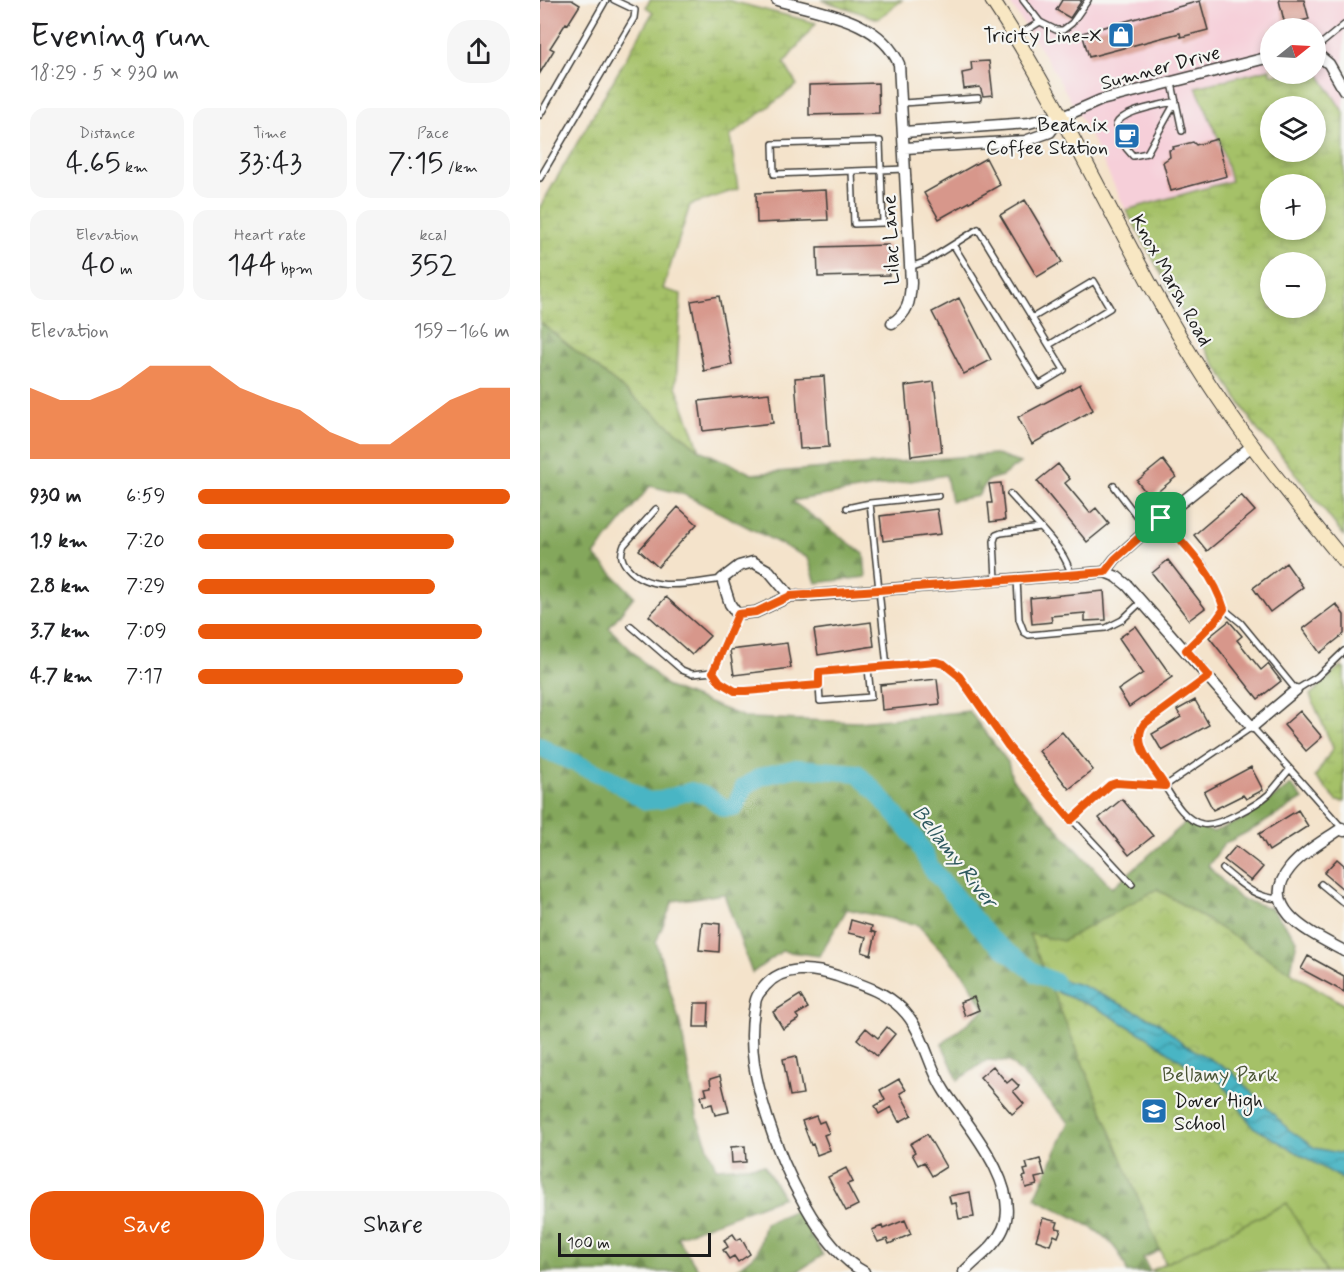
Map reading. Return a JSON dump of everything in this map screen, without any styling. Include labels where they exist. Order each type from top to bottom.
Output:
[{"type":"main road","name":"Knox Marsh Road","points":[[992,0],[1016,37],[1196,364],[1253,445],[1344,561]]},
{"type":"street","name":"Lilac Lane","points":[[777,0],[859,24],[889,45],[899,64],[903,103],[911,283],[909,305],[900,318],[892,323]]},
{"type":"street","name":"Sumner Drive","points":[[1060,118],[1101,100],[1260,59]]},
{"type":"street","points":[[1326,61],[1344,90]]},
{"type":"street","points":[[904,132],[1029,123],[1060,118]]},
{"type":"street","points":[[905,148],[1025,141],[1050,132],[1060,118]]},
{"type":"street","points":[[1105,572],[1115,559],[1147,530],[1253,445]]},
{"type":"street","points":[[790,596],[769,571],[753,562],[745,562],[722,579],[730,604],[738,614],[756,612],[790,596],[1105,572],[1117,577],[1127,585],[1252,727],[1296,690]]},
{"type":"street","points":[[1343,829],[1298,859],[1289,868],[1280,891],[1285,910],[1293,920],[1344,951]]},
{"type":"street","points":[[864,1272],[839,1254],[793,1183],[782,1161],[756,1082],[753,1021],[757,997],[772,978],[795,970],[832,975],[856,982],[879,991],[901,1008],[916,1028],[944,1091],[980,1139],[1005,1194],[1007,1217],[997,1239],[964,1272]]},
{"type":"lane","points":[[540,115],[606,0]]},
{"type":"lane","points":[[540,178],[634,18],[635,10],[614,0]]},
{"type":"lane","points":[[1023,0],[1040,22],[1056,30],[1063,30],[1072,23],[1088,0]]},
{"type":"lane","points":[[1016,37],[1040,22]]},
{"type":"lane","points":[[1326,40],[1344,25]]},
{"type":"lane","points":[[1172,81],[1182,131]]},
{"type":"lane","points":[[903,103],[978,98]]},
{"type":"lane","points":[[1176,101],[1147,153],[1133,156],[1126,148],[1116,125],[1119,118],[1176,101]]},
{"type":"lane","points":[[852,171],[854,224],[883,223],[881,170],[880,141],[773,144],[774,174],[852,171],[881,170],[905,169]]},
{"type":"lane","points":[[910,267],[927,261],[954,246],[978,229],[1064,369],[1039,385],[954,246]]},
{"type":"lane","points":[[1032,318],[1094,281],[1110,308],[1049,345]]},
{"type":"lane","points":[[1114,486],[1147,530]]},
{"type":"lane","points":[[1010,494],[1060,549],[1071,574]]},
{"type":"lane","points":[[847,508],[870,503],[938,496]]},
{"type":"lane","points":[[870,503],[887,667]]},
{"type":"lane","points":[[656,509],[624,545],[621,552],[622,559],[633,574],[650,582],[671,584],[722,579]]},
{"type":"lane","points":[[1161,518],[1204,566],[1217,589],[1224,609],[1241,623],[1296,690],[1317,677],[1344,651]]},
{"type":"lane","points":[[996,579],[994,541],[996,536],[1001,533],[1041,528]]},
{"type":"lane","points":[[1017,578],[1019,619],[1024,632],[1029,634],[1106,628],[1122,620],[1141,602]]},
{"type":"lane","points":[[1186,650],[1224,609]]},
{"type":"lane","points":[[713,672],[738,614]]},
{"type":"lane","points":[[631,626],[682,670],[692,674],[713,672]]},
{"type":"lane","points":[[868,669],[871,697],[820,701],[819,672],[936,662],[951,668],[1030,774],[1132,884]]},
{"type":"lane","points":[[713,672],[720,682],[735,691],[819,685]]},
{"type":"lane","points":[[1209,676],[1144,724],[1138,736],[1143,749],[1175,802],[1192,820],[1203,825],[1215,824],[1264,798],[1290,769]]},
{"type":"lane","points":[[1071,820],[1110,785],[1116,783],[1165,786],[1252,727],[1343,829]]},
{"type":"lane","points":[[1224,869],[1250,892],[1267,898],[1281,899]]},
{"type":"lane","points":[[1321,884],[1344,903]]},
{"type":"shaded area","points":[[1008,0],[1344,0],[1344,113],[1326,84],[1326,18],[1260,18],[1260,71],[1196,87],[1220,142],[1231,181],[1126,210],[1087,129],[1048,61]]},
{"type":"green space","points":[[650,0],[727,0],[816,23],[784,63],[797,85],[730,136],[738,189],[690,205],[663,289],[681,294],[676,386],[700,450],[540,322],[540,207],[653,12],[646,7]]},
{"type":"green space","points":[[822,0],[902,0],[878,19]]},
{"type":"green space","points":[[1260,71],[1260,84],[1326,84],[1344,113],[1344,536],[1275,447],[1258,431],[1188,322],[1126,210],[1231,181],[1220,142],[1196,87]]},
{"type":"green space","points":[[540,322],[700,450],[752,474],[994,454],[1020,463],[1002,476],[988,480],[978,496],[951,501],[946,475],[792,501],[864,554],[866,577],[816,583],[808,558],[683,494],[650,486],[594,555],[634,596],[609,628],[668,687],[747,718],[859,722],[969,711],[1008,762],[1012,779],[1112,888],[1185,823],[1213,832],[1244,819],[1291,785],[1303,799],[1224,844],[1208,866],[1240,899],[1271,908],[1297,940],[1290,975],[1344,1004],[1344,1272],[1286,1195],[1143,1258],[1150,1272],[1127,1272],[1122,1258],[1102,1235],[1090,1226],[1035,1198],[1069,1122],[1010,1062],[987,1060],[958,1080],[942,1044],[985,1009],[965,976],[918,925],[847,909],[819,956],[782,951],[752,973],[724,894],[673,901],[656,942],[681,1027],[697,1118],[716,1168],[764,1165],[783,1197],[677,1237],[700,1272],[540,1272]]},
{"type":"green space","points":[[1341,666],[1344,668],[1344,802],[1337,801],[1315,777],[1333,748],[1310,695]]},
{"type":"green space","name":"Bellamy Park","points":[[1157,889],[1344,1005],[1344,1272],[1169,1272],[1029,934],[1063,941]]},
{"type":"green space","points":[[1287,1203],[1326,1272],[1153,1272],[1152,1270]]},
{"type":"green space","points":[[796,1210],[823,1255],[797,1272],[732,1272],[757,1253],[765,1223]]},
{"type":"water","points":[[1035,973],[1081,985],[1158,1022],[1185,1045],[1231,1071],[1288,1129],[1315,1148],[1344,1154],[1344,1180],[1253,1127],[1221,1082],[1192,1068],[1145,1036],[1097,1008],[1059,993]]},
{"type":"building","points":[[540,0],[572,0],[580,5],[550,48],[554,50],[540,73]]},
{"type":"building","points":[[1062,0],[1082,0],[1070,18],[1056,10]]},
{"type":"building","points":[[1279,0],[1304,0],[1309,18],[1283,18]]},
{"type":"building","points":[[1200,1],[1208,30],[1181,37],[1180,33],[1089,57],[1082,33]]},
{"type":"building","points":[[989,61],[993,95],[983,96],[980,87],[964,89],[962,73],[972,71],[971,62]]},
{"type":"building","points":[[878,83],[879,113],[809,115],[809,85]]},
{"type":"building","points":[[1217,139],[1227,176],[1171,191],[1163,162],[1170,157],[1169,150],[1193,142],[1196,145]]},
{"type":"building","points":[[986,158],[1000,185],[939,219],[924,193]]},
{"type":"building","points":[[826,190],[828,220],[757,223],[756,193]]},
{"type":"building","points":[[1025,200],[1062,262],[1037,277],[1000,215]]},
{"type":"building","points":[[888,245],[889,275],[818,277],[817,247]]},
{"type":"building","points":[[719,296],[732,365],[704,371],[691,301]]},
{"type":"building","points":[[959,298],[991,360],[964,374],[932,312]]},
{"type":"building","points":[[824,376],[829,447],[800,449],[795,378]]},
{"type":"building","points":[[934,382],[942,452],[911,456],[905,386]]},
{"type":"building","points":[[1080,384],[1093,410],[1032,444],[1018,417]]},
{"type":"building","points":[[769,393],[773,423],[703,431],[699,401]]},
{"type":"building","points":[[1163,460],[1176,477],[1150,498],[1137,481]]},
{"type":"building","points":[[1058,464],[1070,479],[1065,483],[1090,513],[1096,508],[1109,524],[1087,542],[1037,481]]},
{"type":"building","points":[[1001,483],[1005,520],[990,522],[988,503],[992,503],[989,484]]},
{"type":"building","points":[[1241,495],[1255,511],[1207,551],[1194,535]]},
{"type":"building","points":[[678,507],[697,524],[658,567],[639,550]]},
{"type":"building","points":[[937,509],[941,534],[883,541],[880,516]]},
{"type":"building","points":[[1168,560],[1205,608],[1189,620],[1152,573]]},
{"type":"building","points":[[1286,563],[1303,587],[1270,612],[1253,588]]},
{"type":"building","points":[[1104,591],[1106,620],[1085,621],[1085,613],[1051,616],[1052,622],[1032,624],[1030,598]]},
{"type":"building","points":[[666,597],[710,636],[692,655],[649,616]]},
{"type":"building","points":[[1336,604],[1344,615],[1344,634],[1320,653],[1303,629]]},
{"type":"building","points":[[1229,621],[1242,636],[1237,640],[1261,670],[1268,664],[1281,681],[1258,699],[1209,637]]},
{"type":"building","points":[[871,622],[874,646],[818,655],[814,630]]},
{"type":"building","points":[[1136,626],[1172,677],[1129,707],[1118,690],[1143,673],[1119,638]]},
{"type":"building","points":[[787,643],[791,668],[734,675],[730,650]]},
{"type":"building","points":[[937,679],[940,704],[882,710],[880,685]]},
{"type":"building","points":[[1195,700],[1209,725],[1162,751],[1152,734],[1181,717],[1177,710]]},
{"type":"building","points":[[1300,711],[1322,737],[1306,751],[1284,725]]},
{"type":"building","points":[[1062,732],[1093,770],[1069,789],[1039,751]]},
{"type":"building","points":[[1251,767],[1263,790],[1246,799],[1243,795],[1213,810],[1204,792]]},
{"type":"building","points":[[1122,799],[1153,836],[1129,855],[1099,818]]},
{"type":"building","points":[[1298,810],[1308,826],[1269,851],[1259,834]]},
{"type":"building","points":[[1236,846],[1263,867],[1251,881],[1224,860]]},
{"type":"building","points":[[1337,859],[1344,865],[1344,890],[1324,873]]},
{"type":"building","points":[[851,920],[872,926],[871,931],[876,933],[871,955],[862,952],[866,937],[848,933]]},
{"type":"building","points":[[702,922],[720,924],[719,952],[699,950]]},
{"type":"building","points":[[1308,956],[1344,976],[1344,992],[1301,969]]},
{"type":"building","points":[[800,995],[808,1008],[796,1015],[799,1019],[783,1029],[773,1012]]},
{"type":"building","points":[[974,997],[979,1010],[965,1016],[960,1002]]},
{"type":"building","points":[[695,1003],[709,1003],[708,1027],[694,1027]]},
{"type":"building","points":[[887,1027],[895,1034],[877,1056],[857,1039],[866,1028],[878,1038]]},
{"type":"building","points":[[796,1056],[803,1094],[790,1096],[783,1059]]},
{"type":"building","points":[[993,1066],[1007,1083],[1012,1079],[1019,1086],[1013,1091],[1024,1104],[1012,1114],[980,1077]]},
{"type":"building","points":[[720,1076],[729,1112],[715,1115],[712,1104],[704,1106],[701,1096],[707,1095],[705,1088],[711,1087],[710,1079]]},
{"type":"building","points":[[899,1079],[906,1090],[900,1093],[912,1115],[899,1122],[891,1107],[879,1114],[875,1106],[885,1100],[880,1090]]},
{"type":"building","points":[[816,1116],[819,1123],[824,1121],[829,1133],[824,1135],[830,1150],[817,1155],[802,1121]]},
{"type":"building","points":[[927,1134],[946,1167],[932,1176],[924,1162],[918,1165],[912,1154],[915,1152],[910,1144]]},
{"type":"building","points":[[745,1146],[746,1162],[732,1163],[731,1147]]},
{"type":"building","points":[[1040,1159],[1045,1176],[1035,1178],[1037,1185],[1026,1188],[1023,1177],[1026,1176],[1024,1170],[1028,1169],[1026,1163]]},
{"type":"building","points":[[846,1168],[853,1182],[847,1184],[858,1205],[846,1211],[828,1177]]},
{"type":"building","points":[[970,1192],[974,1217],[959,1219],[956,1203],[951,1204],[949,1196]]},
{"type":"building","points":[[1043,1218],[1058,1222],[1056,1228],[1061,1229],[1058,1237],[1054,1235],[1050,1245],[1036,1240]]},
{"type":"building","points":[[905,1220],[911,1234],[889,1244],[887,1239],[878,1242],[872,1230],[882,1226],[883,1229]]},
{"type":"building","points":[[733,1234],[737,1240],[741,1238],[750,1254],[738,1262],[734,1256],[729,1259],[723,1250],[728,1247],[724,1240]]},
{"type":"waterway","name":"Bellamy River","points":[[540,746],[609,778],[646,801],[661,800],[691,791],[709,797],[724,808],[735,807],[744,787],[762,776],[797,768],[857,773],[916,839],[931,868],[990,938],[1035,973],[1055,982]]},
{"type":"place","name":"Tricity Line-X","points":[[1121,35]]},
{"type":"place","name":"Beatnix Coffee Station","points":[[1127,136]]},
{"type":"place","name":"Dover High School","points":[[1154,1111]]},
{"type":"route","points":[[1161,518],[1204,566],[1217,589],[1224,609],[1186,650],[1209,676],[1144,724],[1140,730],[1139,742],[1165,786],[1116,783],[1110,785],[1071,820],[1008,746],[959,676],[944,664],[936,662],[819,672],[819,685],[746,691],[727,688],[713,672],[738,614],[756,612],[790,596],[1105,572],[1115,559],[1161,518]]}]
